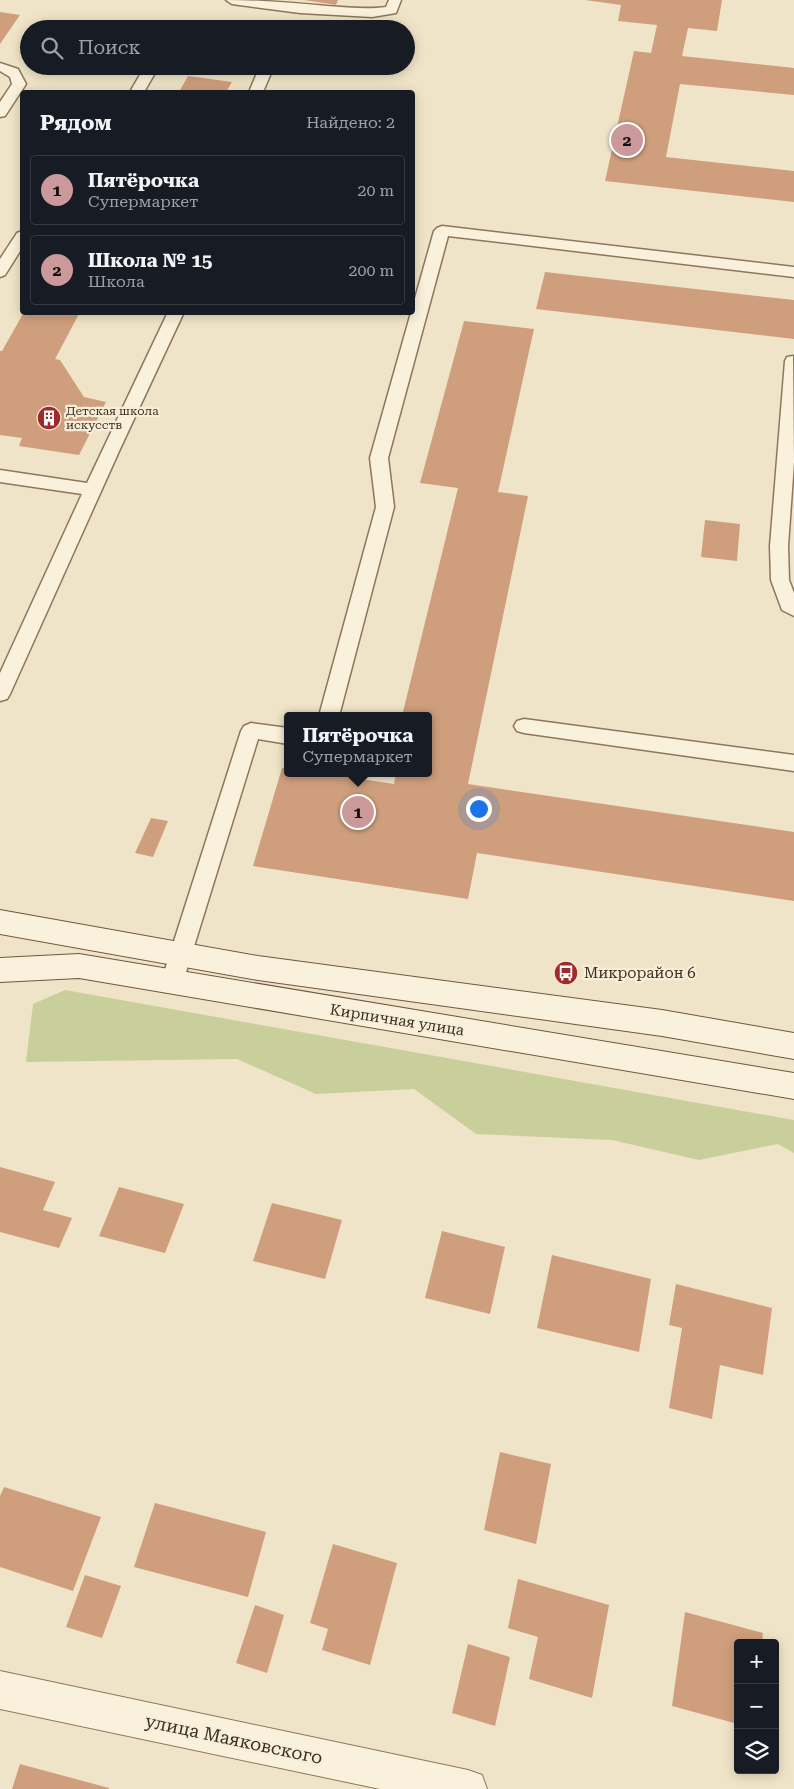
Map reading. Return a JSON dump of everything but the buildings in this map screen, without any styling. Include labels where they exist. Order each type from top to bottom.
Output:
[{"type":"street","name":"Кирпичная улица","points":[[0,922],[258,968],[662,1023],[794,1046]]},
{"type":"street","name":"Кирпичная улица","points":[[0,970],[79,966],[794,1086]]},
{"type":"street","name":"улица Маяковского","points":[[0,1690],[468,1789]]},
{"type":"lane","points":[[232,0],[300,9],[372,13],[391,10],[395,0]]},
{"type":"lane","points":[[0,66],[10,69],[18,76],[19,84],[0,113]]},
{"type":"lane","points":[[138,90],[147,75]]},
{"type":"lane","points":[[257,90],[264,75]]},
{"type":"lane","points":[[330,712],[385,507],[379,458],[442,231],[794,272]]},
{"type":"lane","points":[[0,272],[20,239]]},
{"type":"lane","points":[[0,694],[92,490],[175,315]]},
{"type":"lane","points":[[793,361],[779,546],[780,580],[789,605],[794,609]]},
{"type":"lane","points":[[0,476],[92,490]]},
{"type":"lane","points":[[524,726],[794,763]]},
{"type":"lane","points":[[172,982],[251,731],[284,735]]},
{"type":"green space","points":[[65,990],[794,1120],[794,1153],[778,1144],[699,1160],[612,1140],[476,1134],[414,1089],[316,1094],[237,1059],[26,1062],[33,1004]]},
{"type":"place","name":"Школа № 15","points":[[627,140]]},
{"type":"place","name":"Детская школа искусств","points":[[49,418]]},
{"type":"place","name":"Пятёрочка","points":[[358,812]]},
{"type":"place","name":"Микрорайон 6","points":[[566,973]]}]
